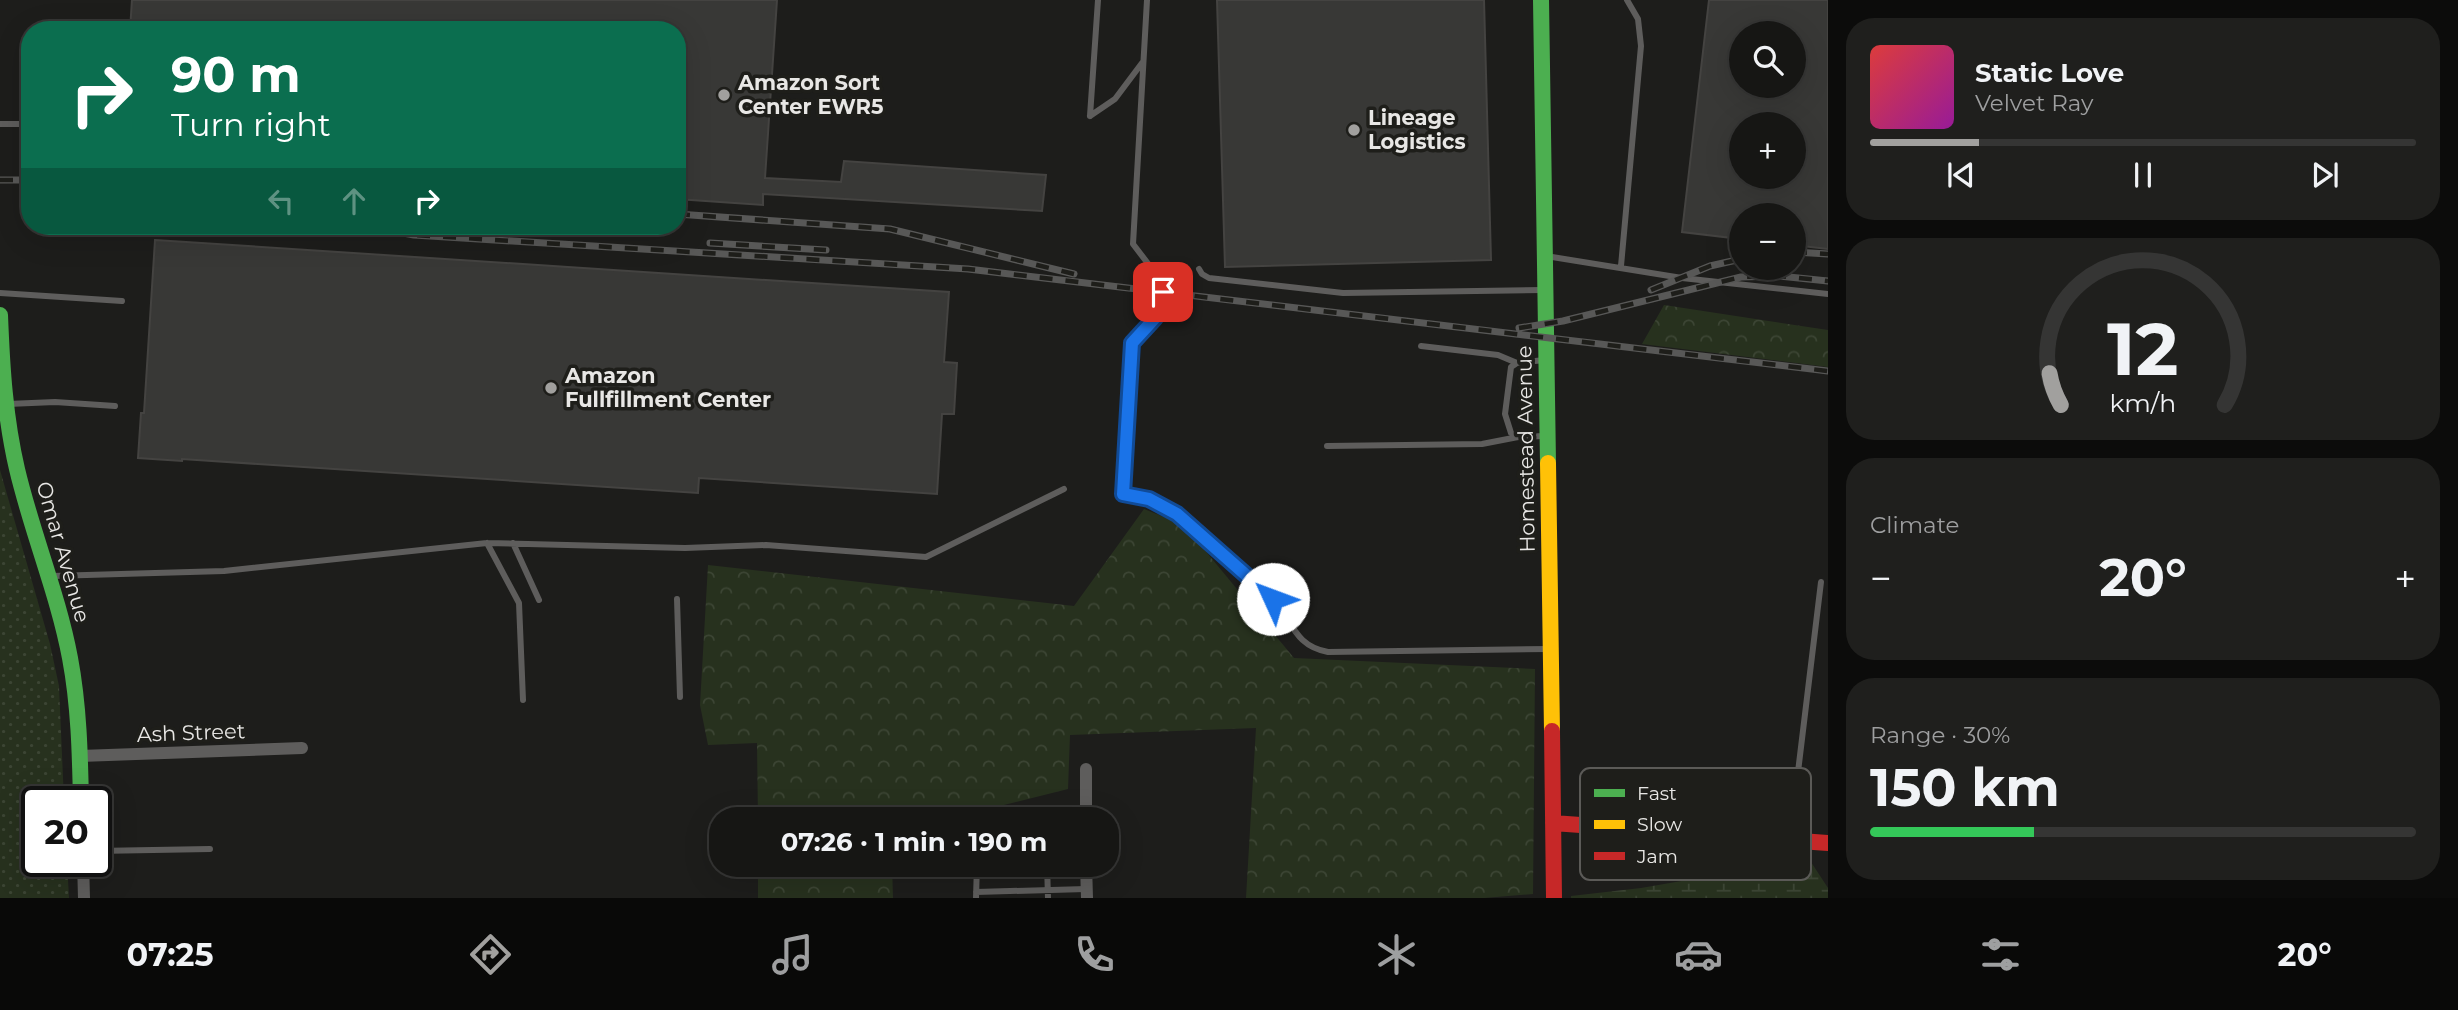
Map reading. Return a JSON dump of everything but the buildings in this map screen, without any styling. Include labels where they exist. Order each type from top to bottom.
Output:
[{"type":"street","name":"Homestead Avenue","points":[[1541,0],[1554,898]]},
{"type":"street","name":"Omar Avenue","points":[[0,315],[6,404],[14,456],[67,640],[75,683],[81,786]]},
{"type":"street","name":"Ash Street","points":[[80,756],[302,748]]},
{"type":"street","points":[[1086,769],[1086,807]]},
{"type":"street","points":[[1553,823],[1580,825]]},
{"type":"street","points":[[83,877],[83,898]]},
{"type":"lane","points":[[1098,0],[1090,116],[1115,99],[1144,61]]},
{"type":"lane","points":[[1147,0],[1133,244],[1159,278],[1163,298],[1155,318],[1132,343],[1123,494],[1149,499],[1177,514],[1265,590],[1301,640],[1314,649],[1328,652],[1550,649]]},
{"type":"lane","points":[[1621,267],[1640,46],[1638,19],[1627,0]]},
{"type":"lane","points":[[0,124],[21,124]]},
{"type":"lane","points":[[1545,256],[1682,278],[1828,294]]},
{"type":"lane","points":[[1199,269],[1209,278],[1343,293],[1545,290]]},
{"type":"lane","points":[[0,293],[122,301]]},
{"type":"lane","points":[[1421,346],[1498,355],[1517,363]]},
{"type":"lane","points":[[1518,437],[1511,433],[1505,414],[1511,367],[1532,360],[1546,360]]},
{"type":"lane","points":[[6,404],[115,406]]},
{"type":"lane","points":[[1327,446],[1482,444],[1518,437],[1547,436]]},
{"type":"lane","points":[[48,576],[224,570],[487,542],[685,548],[766,545],[926,557],[1064,489]]},
{"type":"lane","points":[[487,542],[519,603],[523,700]]},
{"type":"lane","points":[[513,543],[539,600]]},
{"type":"lane","points":[[1799,768],[1821,582]]},
{"type":"lane","points":[[677,599],[680,697]]},
{"type":"lane","points":[[112,851],[210,849]]},
{"type":"lane","points":[[977,877],[976,895],[1087,894]]},
{"type":"green space","points":[[1664,305],[1828,330],[1828,367],[1642,344]]},
{"type":"green space","points":[[0,470],[50,644],[59,686],[63,786],[21,786],[21,877],[68,877],[69,898],[0,898]]},
{"type":"green space","points":[[1144,509],[1184,525],[1294,658],[1535,669],[1533,894],[1484,898],[1246,898],[1256,728],[1070,735],[1068,789],[995,807],[758,807],[757,743],[708,745],[700,705],[708,565],[1074,606]]},
{"type":"green space","points":[[1811,862],[1828,888],[1828,898],[1571,898],[1687,880],[1811,880]]},
{"type":"green space","points":[[758,877],[892,877],[893,898],[758,898]]},
{"type":"railway","points":[[0,180],[21,180]]},
{"type":"railway","points":[[686,215],[890,229],[1074,274]]},
{"type":"railway","points":[[414,235],[968,269],[1828,371]]},
{"type":"railway","points":[[710,243],[826,250]]},
{"type":"railway","points":[[1806,253],[1828,254]]},
{"type":"railway","points":[[1651,290],[1710,266],[1729,262]]},
{"type":"railway","points":[[1519,328],[1563,321],[1741,277],[1779,276],[1828,281]]},
{"type":"traffic: fast","points":[[1541,0],[1548,463]]},
{"type":"traffic: fast","points":[[0,315],[5,392],[13,450],[23,493],[59,610],[73,676],[80,786]]},
{"type":"traffic: slow","points":[[1548,463],[1552,731]]},
{"type":"traffic: jam","points":[[1552,731],[1554,898]]},
{"type":"traffic: jam","points":[[1553,823],[1580,825]]},
{"type":"traffic: jam","points":[[1811,842],[1828,843]]},
{"type":"place","name":"Amazon Sort Center EWR5","points":[[724,95]]},
{"type":"place","name":"Lineage Logistics","points":[[1354,130]]},
{"type":"place","name":"Amazon Fullfillment Center","points":[[551,388]]},
{"type":"route","points":[[1163,292],[1159,312],[1132,343],[1123,494],[1149,499],[1177,514],[1273,599]]}]
